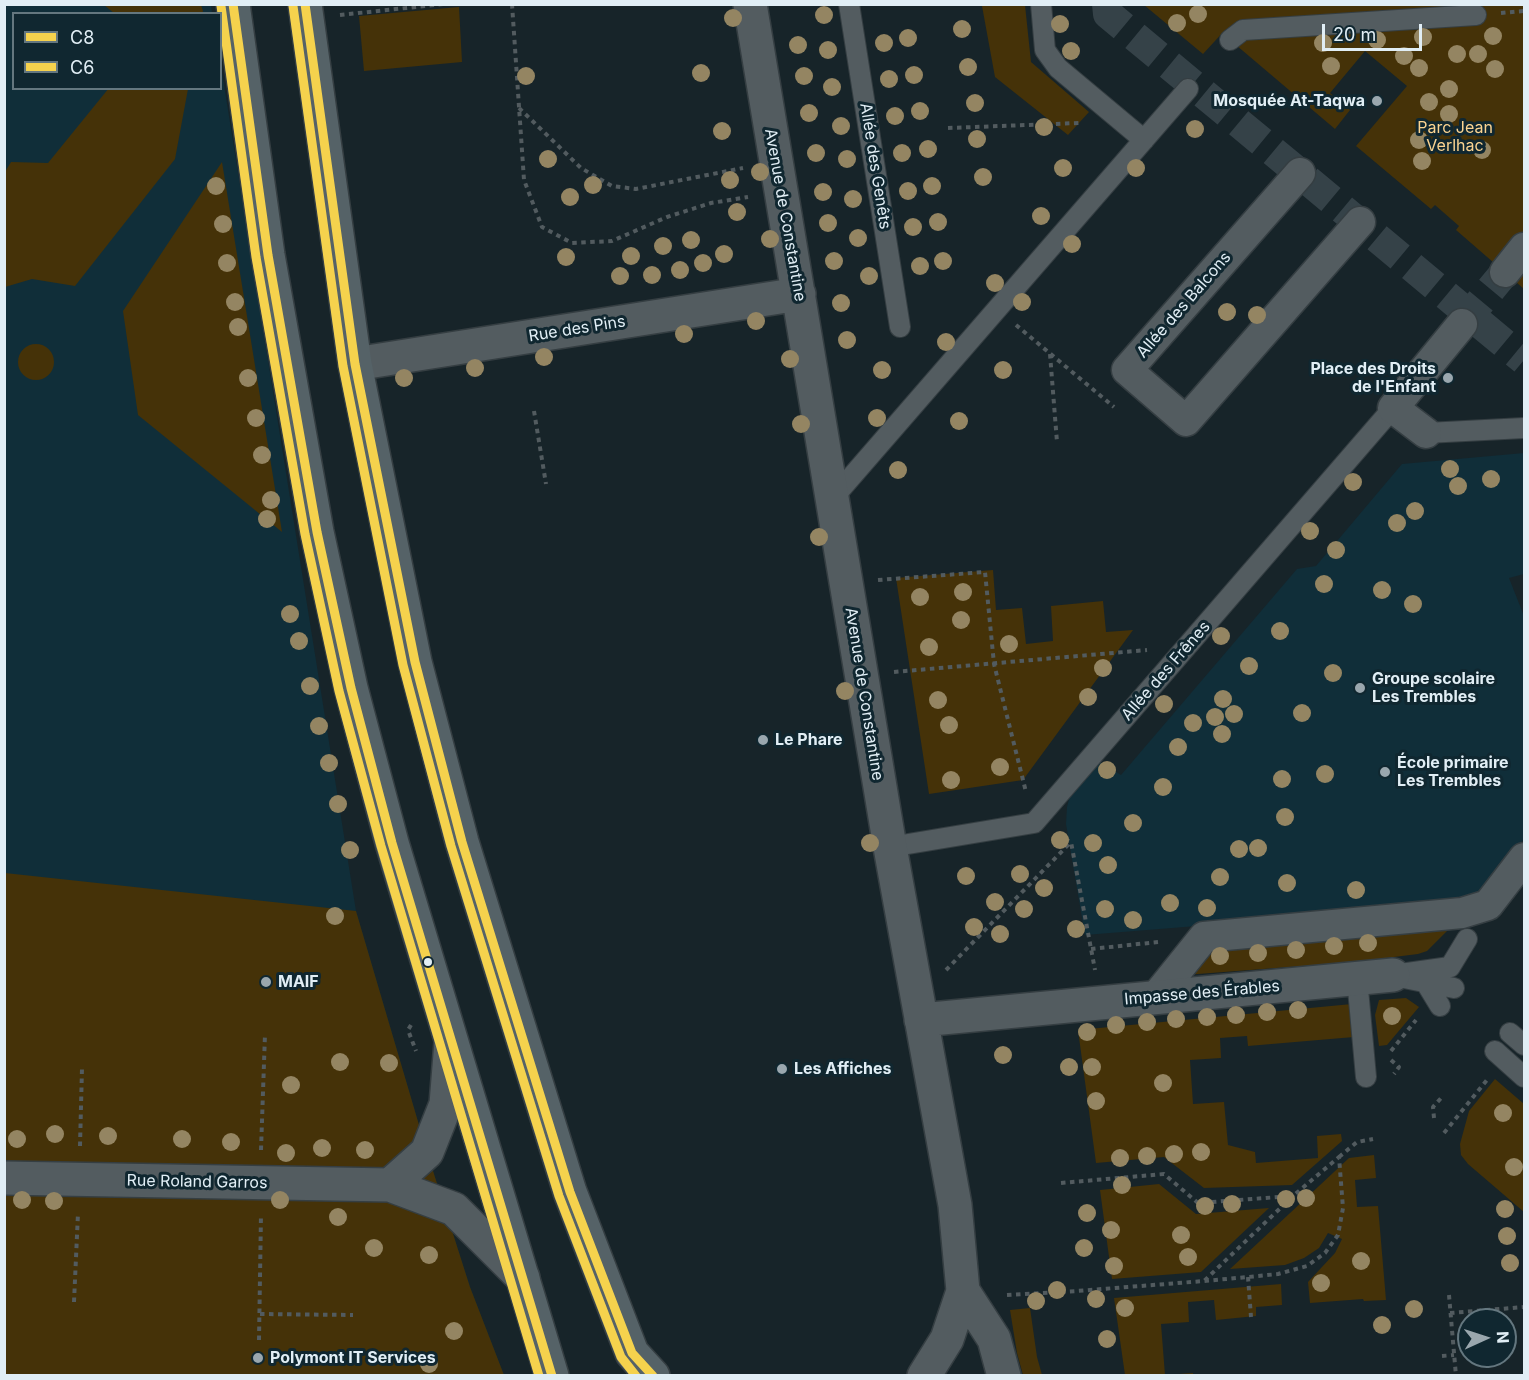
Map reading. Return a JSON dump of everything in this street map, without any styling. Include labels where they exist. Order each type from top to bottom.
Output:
[{"type":"main road","points":[[233,4],[268,255],[317,532],[351,688],[392,843],[552,1376]]},
{"type":"main road","points":[[306,11],[355,364],[416,662],[462,842],[570,1192],[642,1368]]},
{"type":"street","name":"Avenue de Constantine","points":[[750,4],[890,847],[955,1205],[963,1291],[947,1339],[932,1374]]},
{"type":"street","name":"Allée des Balcons","points":[[1300,173],[1127,370],[1186,421],[1360,222]]},
{"type":"street","points":[[1505,272],[1524,248]]},
{"type":"street","name":"Rue des Pins","points":[[355,364],[799,294]]},
{"type":"street","name":"Allée des Frênes","points":[[1393,408],[1462,324]]},
{"type":"street","points":[[1393,408],[1426,433]]},
{"type":"street","points":[[1155,998],[1204,938],[1462,913],[1488,905],[1524,858]]},
{"type":"street","name":"Impasse des Érables","points":[[920,1010],[1100,1003],[1393,975]]},
{"type":"street","points":[[390,1185],[427,1152],[446,1104],[452,1037]]},
{"type":"street","name":"Rue Roland Garros","points":[[4,1178],[390,1185],[454,1209],[523,1278]]},
{"type":"street","points":[[963,1291],[994,1339],[1004,1376]]},
{"type":"lane","name":"Allée des Genêts","points":[[849,4],[900,327]]},
{"type":"lane","points":[[1041,4],[1046,50],[1058,68],[1144,140]]},
{"type":"lane","points":[[1230,40],[1243,30],[1476,15]]},
{"type":"lane","points":[[833,498],[1188,89]]},
{"type":"lane","name":"Allée des Frênes","points":[[1034,824],[1393,408]]},
{"type":"lane","points":[[1426,433],[1524,428]]},
{"type":"lane","points":[[890,847],[1034,824]]},
{"type":"lane","name":"Impasse des Érables","points":[[1393,975],[1450,967],[1467,939]]},
{"type":"lane","points":[[1393,975],[1454,988]]},
{"type":"lane","points":[[1357,978],[1366,1077]]},
{"type":"lane","points":[[1426,983],[1440,1006]]},
{"type":"lane","points":[[1495,1051],[1524,1077]]},
{"type":"path","points":[[306,11],[444,4]]},
{"type":"path","points":[[512,4],[524,180],[542,227],[572,243],[612,241],[711,203],[782,192]]},
{"type":"path","points":[[519,108],[581,168],[612,186],[636,189],[715,173]]},
{"type":"path","points":[[948,128],[1122,121]]},
{"type":"path","points":[[997,310],[1114,407]]},
{"type":"path","points":[[1050,353],[1057,442]]},
{"type":"path","points":[[534,411],[546,484]]},
{"type":"path","points":[[847,582],[985,572],[994,664],[1034,824],[1071,842]]},
{"type":"path","points":[[861,675],[1186,647]]},
{"type":"path","points":[[1071,842],[1100,1003]]},
{"type":"path","points":[[920,1010],[1071,842]]},
{"type":"path","points":[[1091,949],[1204,938]]},
{"type":"path","points":[[1387,1057],[1402,1038]]},
{"type":"path","points":[[1393,1074],[1400,1067]]},
{"type":"path","points":[[1444,1133],[1494,1072]]},
{"type":"path","points":[[1434,1118],[1433,1107],[1442,1097]]},
{"type":"path","points":[[1203,1281],[1293,1196],[1339,1157],[1357,1142],[1373,1139]]},
{"type":"path","points":[[963,1291],[1017,1295],[1248,1277],[1278,1274],[1307,1266],[1325,1253],[1338,1234],[1343,1208],[1339,1157]]},
{"type":"path","points":[[1061,1183],[1164,1174],[1198,1203],[1293,1196]]},
{"type":"path","points":[[74,1302],[76,1247]]},
{"type":"path","points":[[1248,1277],[1251,1317]]},
{"type":"path","points":[[1449,1295],[1456,1376]]},
{"type":"path","points":[[1450,1313],[1524,1307]]},
{"type":"path","points":[[260,1314],[353,1315]]},
{"type":"path","points":[[1442,1356],[1454,1355]]},
{"type":"shaded area","points":[[5,5],[211,5],[212,12],[12,12],[12,90],[222,90],[222,72],[356,911],[427,1152],[470,1287],[504,1375],[5,1376]]},
{"type":"shaded area","name":"Groupe scolaire Les Trembles","points":[[1524,453],[1524,574],[1509,578],[1524,616],[1524,839],[1470,904],[1085,935],[1066,824],[1067,807],[1072,788],[1097,760],[1121,775],[1297,569],[1316,566],[1402,464]]},
{"type":"green space","points":[[104,5],[201,5],[203,11],[203,12],[113,12]]},
{"type":"green space","points":[[1025,5],[1031,62],[1089,112],[1068,135],[995,77],[982,6]]},
{"type":"green space","name":"Parc Jean Verlhac","points":[[1144,5],[1524,5],[1524,289],[1456,230],[1459,226],[1435,205],[1431,209],[1356,146],[1407,86],[1365,51],[1330,93],[1350,110],[1335,129],[1223,34],[1226,29],[1203,54]]},
{"type":"green space","points":[[459,7],[462,62],[364,71],[359,16]]},
{"type":"green space","points":[[107,90],[188,90],[175,159],[75,286],[32,279],[5,287],[5,172],[11,162],[48,163]]},
{"type":"green space","points":[[222,162],[282,532],[138,415],[123,311]]},
{"type":"green space","points":[[36,344],[49,349],[54,362],[49,375],[36,380],[23,375],[18,362],[23,349]]},
{"type":"green space","points":[[993,570],[996,610],[1022,608],[1026,644],[1053,641],[1051,606],[1103,601],[1106,632],[1133,630],[1023,780],[929,794],[896,578]]},
{"type":"green space","points":[[5,873],[356,911],[427,1152],[470,1287],[504,1375],[5,1376]]},
{"type":"green space","points":[[1452,926],[1427,951],[1418,954],[1354,962],[1185,975],[1216,944]]},
{"type":"green space","points":[[1406,998],[1419,1007],[1387,1045],[1379,1046],[1375,1015],[1379,1000]]},
{"type":"green space","points":[[1352,1004],[1354,1037],[1248,1046],[1247,1036],[1220,1038],[1221,1058],[1190,1060],[1193,1104],[1224,1102],[1228,1145],[1255,1152],[1256,1163],[1318,1158],[1317,1136],[1341,1134],[1342,1141],[1292,1185],[1204,1188],[1164,1157],[1096,1163],[1078,1030]]},
{"type":"green space","points":[[1495,1079],[1524,1104],[1524,1212],[1468,1164],[1461,1155],[1460,1144],[1469,1111]]},
{"type":"green space","points":[[1374,1155],[1376,1178],[1355,1180],[1357,1207],[1378,1206],[1386,1300],[1364,1301],[1363,1299],[1310,1303],[1308,1282],[1335,1253],[1342,1239],[1328,1233],[1319,1248],[1304,1258],[1285,1265],[1230,1269],[1349,1158]]},
{"type":"green space","points":[[1159,1184],[1196,1214],[1269,1208],[1201,1272],[1112,1279],[1100,1190]]},
{"type":"green space","points":[[1281,1284],[1282,1305],[1256,1307],[1256,1316],[1216,1320],[1214,1300],[1188,1302],[1189,1322],[1161,1324],[1165,1375],[1125,1375],[1114,1298]]},
{"type":"green space","points":[[1030,1308],[1042,1375],[1023,1375],[1017,1353],[1010,1310]]},
{"type":"green space","points":[[1193,1373],[1193,1375],[1165,1375]]},
{"type":"tunnel","points":[[1107,4],[1108,14],[1524,360]]},
{"type":"tunnel","points":[[1462,324],[1505,272]]},
{"type":"transit line","name":"C8","points":[[233,4],[268,255],[317,532],[351,688],[392,843],[552,1376]]},
{"type":"transit line","name":"C8","points":[[305,4],[355,364],[415,662],[462,842],[570,1192],[632,1353],[653,1376]]},
{"type":"transit line","name":"C6","points":[[221,6],[222,12]]},
{"type":"transit line","name":"C6","points":[[293,6],[343,366],[403,665],[451,846],[559,1196],[621,1357],[636,1376]]},
{"type":"transit line","name":"C6","points":[[222,13],[256,257],[305,534],[339,691],[381,846],[539,1376]]},
{"type":"place","name":"Mosquée At-Taqwa","points":[[1377,101]]},
{"type":"place","name":"Place des Droits de l'Enfant","points":[[1448,378]]},
{"type":"place","name":"Groupe scolaire Les Trembles","points":[[1360,688]]},
{"type":"place","name":"Le Phare","points":[[763,740]]},
{"type":"place","name":"École primaire Les Trembles","points":[[1385,772]]},
{"type":"place","name":"MAIF","points":[[266,982]]},
{"type":"place","name":"Les Affiches","points":[[782,1069]]},
{"type":"place","name":"Polymont IT Services","points":[[258,1358]]}]
